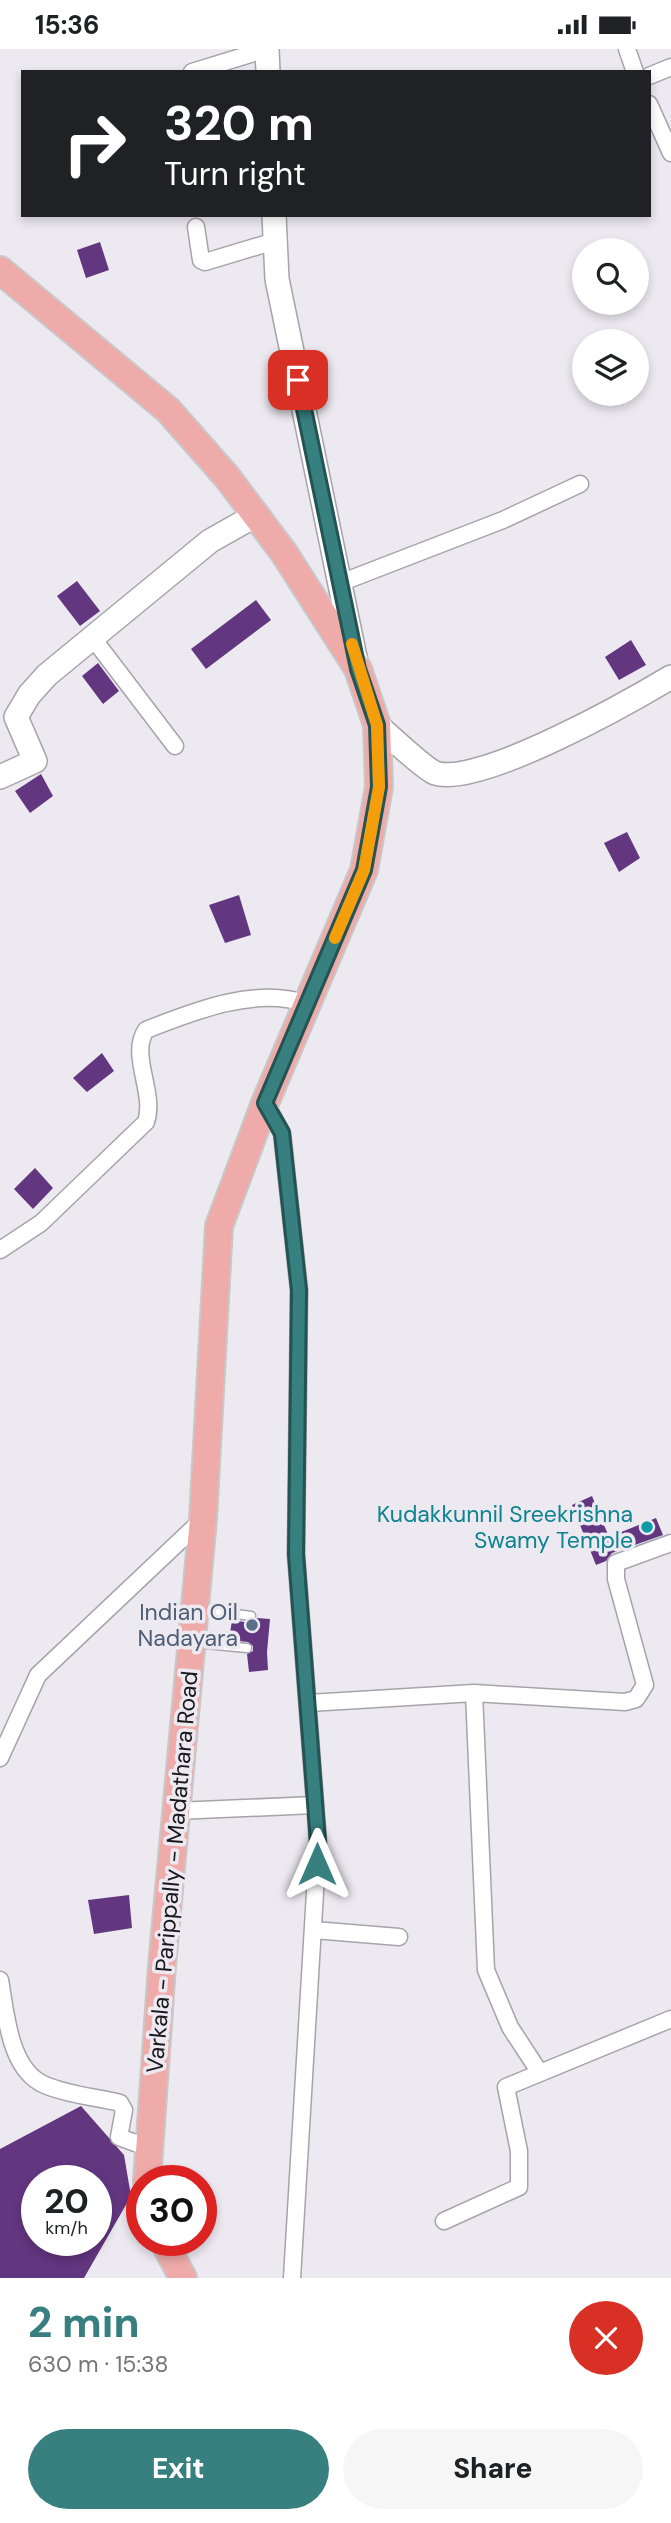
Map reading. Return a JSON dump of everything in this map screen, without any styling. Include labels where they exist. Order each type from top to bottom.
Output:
[{"type":"main road","points":[[267,49],[268,70]]},
{"type":"main road","points":[[274,217],[277,279],[358,669]]},
{"type":"main road","name":"Varkala - Parippally - Madathara Road","points":[[0,269],[168,409],[228,477],[284,553],[358,669],[377,725],[379,787],[364,870],[265,1103],[219,1226],[203,1519],[147,2165]]},
{"type":"main road","points":[[0,777],[35,761],[16,717],[29,695],[92,637],[210,541],[256,515]]},
{"type":"main road","points":[[377,725],[435,773],[454,773],[523,754],[631,701],[671,677]]},
{"type":"main road","points":[[171,2256],[183,2278]]},
{"type":"street","points":[[199,70],[267,49]]},
{"type":"street","points":[[626,49],[634,70]]},
{"type":"street","points":[[651,75],[671,67]]},
{"type":"street","points":[[651,108],[671,153]]},
{"type":"street","points":[[196,227],[201,260],[205,262],[275,241]]},
{"type":"street","points":[[340,583],[503,520],[580,484]]},
{"type":"street","points":[[92,637],[175,746]]},
{"type":"street","points":[[0,1250],[41,1223],[146,1122],[150,1109],[140,1043],[146,1030],[253,996],[289,998],[307,1004]]},
{"type":"street","points":[[265,1103],[282,1133],[299,1290],[296,1554],[318,1842],[292,2278]]},
{"type":"street","points":[[0,1758],[38,1675],[203,1519]]},
{"type":"street","points":[[309,1703],[474,1693],[625,1702],[636,1699],[645,1685],[616,1579],[617,1563],[671,1543]]},
{"type":"street","points":[[474,1693],[486,1970],[510,2027],[540,2073]]},
{"type":"street","points":[[176,1811],[315,1805]]},
{"type":"street","points":[[314,1930],[399,1937]]},
{"type":"street","points":[[0,1980],[19,2058],[31,2077],[46,2086],[120,2103],[124,2110],[119,2137],[149,2148]]},
{"type":"street","points":[[444,2221],[519,2187],[519,2151],[506,2087],[671,2018]]},
{"type":"lane","points":[[195,1608],[251,1616]]},
{"type":"lane","points":[[191,1642],[247,1648]]},
{"type":"building","points":[[100,242],[109,270],[86,278],[77,250]]},
{"type":"building","points":[[77,581],[100,611],[80,626],[57,596]]},
{"type":"building","points":[[256,600],[271,620],[206,669],[191,649]]},
{"type":"building","points":[[631,640],[646,665],[619,680],[605,657]]},
{"type":"building","points":[[98,663],[119,691],[103,704],[82,676]]},
{"type":"building","points":[[41,774],[53,796],[30,813],[15,791]]},
{"type":"building","points":[[627,832],[640,858],[619,872],[604,843]]},
{"type":"building","points":[[239,895],[251,935],[225,943],[209,905]]},
{"type":"building","points":[[102,1053],[114,1071],[87,1092],[73,1078]]},
{"type":"building","points":[[35,1168],[53,1188],[33,1209],[14,1189]]},
{"type":"building","name":"Kudakkunnil Sreekrishna Swamy Temple","points":[[592,1496],[609,1537],[656,1518],[663,1535],[612,1553],[606,1561],[596,1565],[572,1505]]},
{"type":"building","points":[[257,1618],[270,1619],[268,1670],[249,1672],[247,1654],[253,1651],[253,1646],[248,1642],[229,1640],[232,1620],[251,1623]]},
{"type":"building","points":[[129,1895],[132,1928],[94,1934],[88,1900]]},
{"type":"building","points":[[81,2106],[124,2155],[126,2205],[112,2229],[112,2165],[21,2165],[21,2256],[97,2256],[84,2278],[0,2278],[0,2149]]},
{"type":"slow traffic","points":[[335,938],[364,870],[379,787],[377,725],[352,644]]},
{"type":"place","name":"Kudakkunnil Sreekrishna Swamy Temple","points":[[647,1527]]},
{"type":"place","name":"Indian Oil Nadayara","points":[[252,1625]]},
{"type":"route","points":[[298,380],[358,669],[377,725],[379,787],[364,870],[265,1103],[282,1133],[299,1290],[296,1554],[309,1703],[317,1864]]}]
